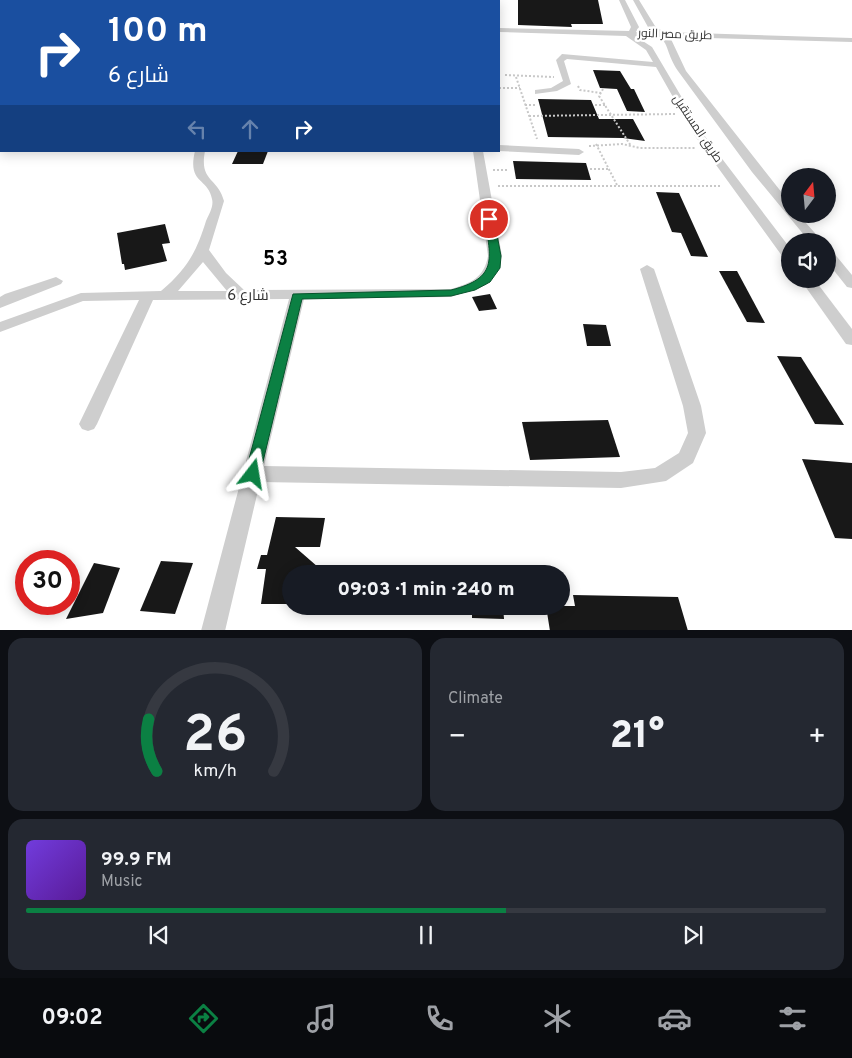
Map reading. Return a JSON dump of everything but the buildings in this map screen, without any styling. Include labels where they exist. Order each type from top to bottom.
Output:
[{"type":"street","points":[[622,0],[634,23],[634,38]]},
{"type":"street","points":[[636,0],[649,23],[670,42]]},
{"type":"street","points":[[634,23],[649,23],[693,36]]},
{"type":"street","name":"طريق مصر النور","points":[[500,30],[670,42],[852,47]]},
{"type":"street","name":"طريق مصر النور","points":[[500,38],[555,35]]},
{"type":"street","name":"طريق مصر النور","points":[[634,38],[662,35],[852,40]]},
{"type":"street","points":[[727,37],[735,44]]},
{"type":"street","name":"طريق المستقبل","points":[[634,38],[649,49],[686,114],[736,186],[781,245]]},
{"type":"street","name":"طريق المستقبل","points":[[670,42],[673,56],[680,68],[728,134],[781,200]]},
{"type":"street","points":[[652,55],[673,56]]},
{"type":"street","points":[[538,92],[563,87],[568,82],[568,77],[560,60],[565,56],[658,65]]},
{"type":"street","points":[[500,148],[579,152]]},
{"type":"street","points":[[88,424],[156,296],[195,266],[204,252],[219,201],[215,191],[204,182],[198,172],[197,162],[200,152]]},
{"type":"street","name":"شارع 6","points":[[0,327],[81,298],[451,293],[471,288],[486,279],[494,268],[496,256],[478,152]]},
{"type":"street","name":"طريق المستقبل","points":[[800,223],[809,233]]},
{"type":"street","points":[[204,252],[212,267],[242,296]]},
{"type":"street","points":[[836,265],[852,284]]},
{"type":"street","points":[[253,474],[621,480],[659,475],[686,458],[697,433],[692,406],[647,269]]},
{"type":"street","points":[[0,303],[10,297],[56,281]]},
{"type":"street","points":[[813,288],[852,340]]},
{"type":"street","points":[[213,630],[297,296]]},
{"type":"path","points":[[505,76],[568,77]]},
{"type":"path","points":[[516,77],[541,151]]},
{"type":"path","points":[[500,88],[520,88]]},
{"type":"path","points":[[603,89],[599,96],[630,146]]},
{"type":"path","points":[[525,105],[536,105]]},
{"type":"path","points":[[596,105],[605,105]]},
{"type":"path","points":[[529,116],[686,114]]},
{"type":"path","points":[[579,152],[586,147],[596,144],[709,148]]},
{"type":"path","points":[[596,144],[617,186]]},
{"type":"path","points":[[590,169],[608,169]]},
{"type":"path","points":[[484,186],[736,186]]},
{"type":"district","name":"53","points":[[276,260]]},
{"type":"route","points":[[253,474],[297,296],[451,293],[471,288],[486,279],[494,268],[496,256],[489,219]]}]
